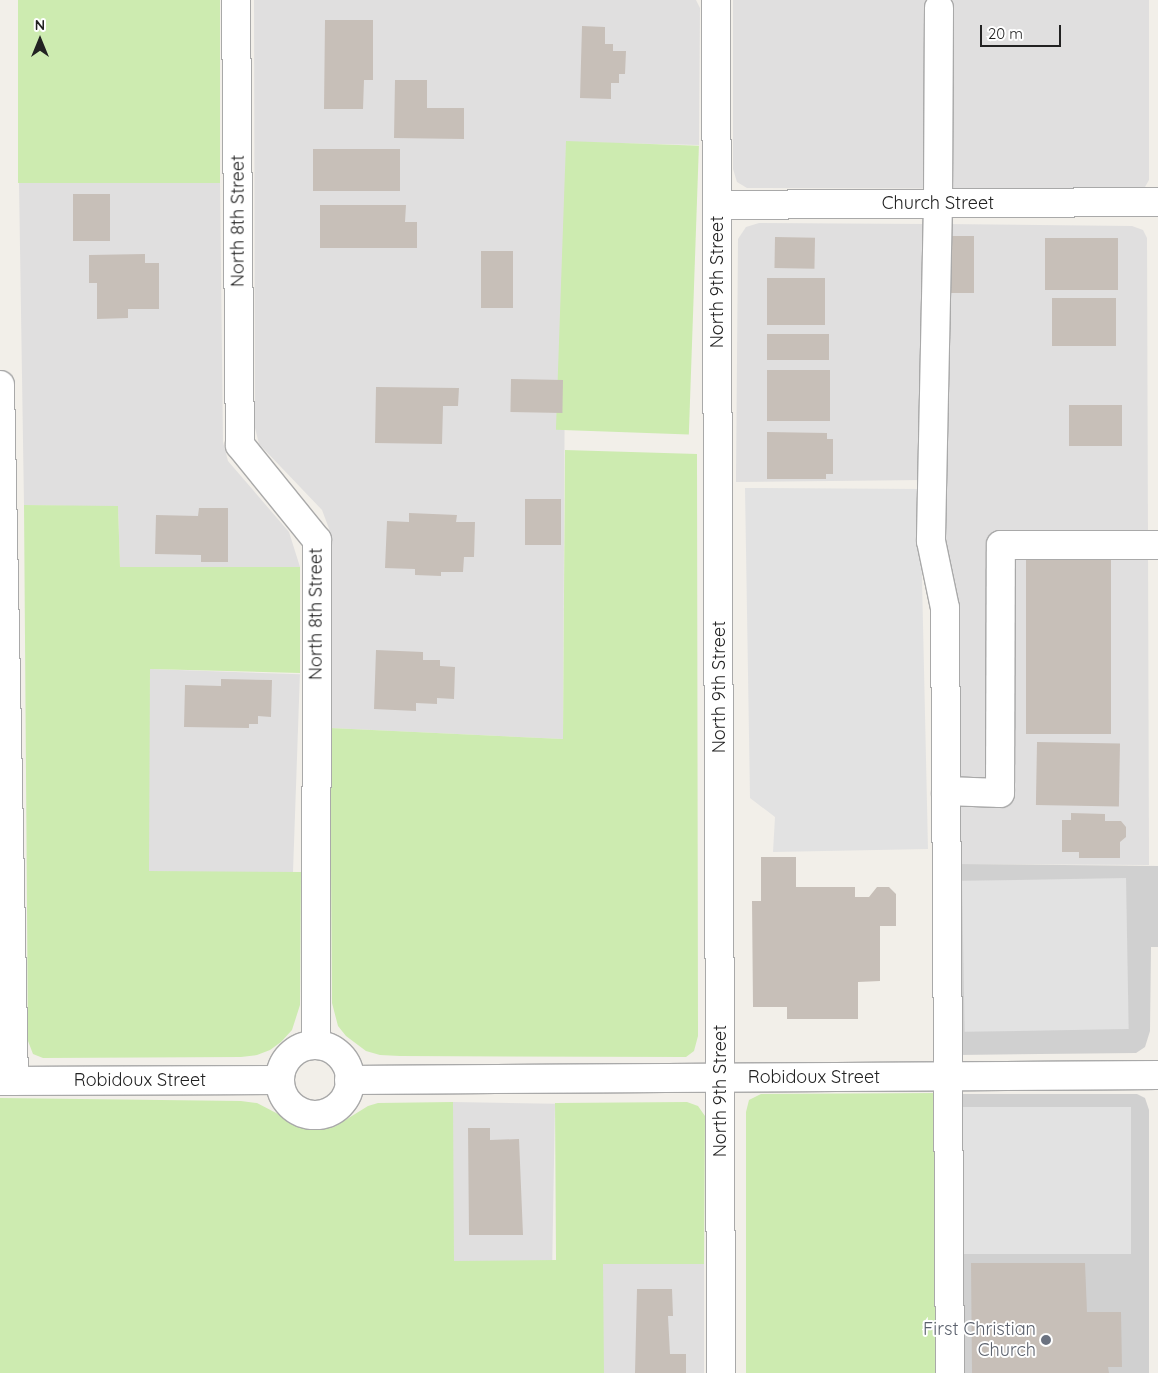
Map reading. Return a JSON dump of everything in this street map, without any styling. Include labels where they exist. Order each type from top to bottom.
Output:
[{"type":"street","name":"North 8th Street","points":[[236,0],[240,445],[317,540],[316,1045]]},
{"type":"street","name":"North 9th Street","points":[[716,0],[721,1373]]},
{"type":"street","points":[[939,8],[938,204],[931,541],[945,608],[950,1373]]},
{"type":"street","name":"Church Street","points":[[717,205],[1158,202]]},
{"type":"street","points":[[0,385],[7,1081]]},
{"type":"street","points":[[946,791],[1000,793],[1001,545],[1158,545]]},
{"type":"street","points":[[316,1045],[327,1046],[342,1057],[347,1065],[349,1080],[343,1102],[329,1112],[320,1114],[299,1111],[290,1106],[284,1099],[280,1080],[282,1068],[290,1054],[297,1049],[316,1045]]},
{"type":"street","name":"Robidoux Street","points":[[349,1080],[1158,1075]]},
{"type":"street","name":"Robidoux Street","points":[[7,1081],[280,1080]]},
{"type":"shaded area","points":[[254,0],[696,0],[700,8],[699,145],[566,142],[563,739],[330,728],[331,534],[322,510],[259,444],[255,428]]},
{"type":"shaded area","points":[[733,0],[1149,0],[1149,180],[1145,187],[1134,189],[747,188],[737,182],[733,169]]},
{"type":"shaded area","points":[[19,183],[220,183],[223,442],[228,461],[289,532],[300,567],[120,567],[118,507],[24,505]]},
{"type":"shaded area","points":[[759,223],[925,224],[923,480],[736,482],[738,239],[746,227]]},
{"type":"shaded area","points":[[945,224],[1132,226],[1143,230],[1147,238],[1149,865],[957,864],[943,548]]},
{"type":"shaded area","points":[[745,488],[920,489],[928,849],[773,852],[775,817],[750,798]]},
{"type":"shaded area","points":[[150,669],[300,674],[293,876],[143,871]]},
{"type":"shaded area","points":[[957,864],[1158,866],[1158,947],[1151,947],[1150,1031],[1145,1047],[1136,1053],[958,1055]]},
{"type":"shaded area","points":[[1126,878],[1129,1029],[965,1032],[962,881]]},
{"type":"shaded area","points":[[956,1094],[1137,1094],[1145,1098],[1149,1110],[1149,1373],[959,1373]]},
{"type":"shaded area","points":[[453,1102],[555,1104],[552,1263],[450,1261]]},
{"type":"shaded area","points":[[960,1107],[1131,1107],[1131,1254],[960,1254]]},
{"type":"shaded area","points":[[603,1264],[704,1264],[704,1373],[603,1373]]},
{"type":"green space","points":[[18,0],[220,0],[220,183],[18,183]]},
{"type":"green space","points":[[566,141],[699,146],[689,434],[556,430]]},
{"type":"green space","points":[[565,450],[697,454],[698,1036],[694,1051],[686,1057],[400,1056],[380,1055],[366,1051],[346,1036],[338,1026],[332,1003],[330,728],[563,739]]},
{"type":"green space","points":[[24,505],[118,506],[120,567],[300,567],[300,673],[150,669],[149,871],[301,872],[300,1005],[292,1030],[270,1050],[257,1055],[241,1057],[43,1058],[33,1054],[28,1041]]},
{"type":"green space","points":[[937,1093],[938,1373],[746,1373],[746,1112],[749,1100],[761,1094]]},
{"type":"green space","points":[[0,1098],[241,1101],[257,1103],[305,1128],[321,1129],[334,1127],[368,1106],[378,1103],[453,1102],[454,1261],[556,1260],[555,1103],[687,1102],[698,1106],[705,1116],[704,1264],[603,1264],[604,1373],[0,1373]]},
{"type":"building","points":[[325,20],[373,20],[373,80],[364,80],[363,109],[324,109]]},
{"type":"building","points":[[582,26],[605,27],[605,44],[613,44],[613,51],[626,51],[625,74],[619,74],[619,83],[611,83],[611,99],[580,98]]},
{"type":"building","points":[[395,80],[427,80],[427,108],[464,108],[464,139],[394,138]]},
{"type":"building","points":[[313,149],[400,149],[400,191],[313,191]]},
{"type":"building","points":[[73,194],[110,194],[110,241],[73,241]]},
{"type":"building","points":[[320,205],[406,205],[405,222],[417,222],[417,248],[320,248]]},
{"type":"building","points":[[950,236],[974,236],[974,293],[950,293]]},
{"type":"building","points":[[775,237],[815,238],[814,269],[774,268]]},
{"type":"building","points":[[1045,238],[1118,238],[1118,290],[1045,290]]},
{"type":"building","points":[[481,251],[513,251],[513,308],[481,308]]},
{"type":"building","points":[[145,254],[145,263],[159,263],[159,309],[128,309],[128,318],[97,319],[97,283],[89,283],[89,255]]},
{"type":"building","points":[[767,278],[825,278],[825,325],[767,325]]},
{"type":"building","points":[[1052,298],[1116,298],[1116,346],[1052,346]]},
{"type":"building","points":[[767,334],[829,334],[829,360],[767,360]]},
{"type":"building","points":[[767,370],[830,370],[830,421],[767,421]]},
{"type":"building","points":[[511,379],[563,380],[562,413],[510,412]]},
{"type":"building","points":[[376,387],[459,388],[458,406],[443,406],[442,444],[375,443]]},
{"type":"building","points":[[1069,405],[1122,405],[1122,446],[1069,446]]},
{"type":"building","points":[[767,432],[827,433],[827,439],[833,439],[833,474],[826,474],[826,479],[767,479]]},
{"type":"building","points":[[525,499],[561,499],[561,545],[525,545]]},
{"type":"building","points":[[199,508],[228,508],[228,562],[201,562],[201,555],[155,554],[156,515],[198,516]]},
{"type":"building","points":[[409,513],[457,515],[456,522],[475,522],[474,557],[464,557],[463,572],[441,572],[441,576],[415,575],[415,569],[385,568],[387,521],[409,522]]},
{"type":"building","points":[[1026,559],[1111,559],[1111,734],[1026,734]]},
{"type":"building","points":[[376,650],[423,652],[423,660],[440,660],[440,666],[455,667],[454,699],[437,698],[437,704],[416,703],[416,711],[374,709]]},
{"type":"building","points":[[221,679],[272,680],[271,717],[258,716],[258,724],[249,724],[249,728],[184,727],[185,685],[221,686]]},
{"type":"building","points":[[1037,742],[1120,743],[1119,806],[1036,805]]},
{"type":"building","points":[[1071,813],[1105,814],[1105,821],[1121,821],[1126,827],[1126,837],[1120,842],[1120,858],[1079,858],[1079,852],[1062,852],[1062,820],[1071,820]]},
{"type":"building","points":[[761,857],[796,857],[796,887],[855,887],[855,897],[869,897],[877,887],[889,887],[896,894],[896,926],[880,926],[880,981],[858,982],[858,1019],[787,1019],[787,1007],[753,1007],[752,901],[761,901]]},
{"type":"building","points":[[468,1128],[490,1128],[490,1140],[519,1139],[523,1235],[469,1235]]},
{"type":"building","name":"First Christian Church","points":[[971,1263],[1085,1263],[1087,1312],[1121,1312],[1122,1367],[1108,1367],[1109,1373],[972,1373]]},
{"type":"building","points":[[637,1289],[672,1289],[673,1316],[668,1316],[670,1354],[686,1354],[686,1373],[635,1373]]},
{"type":"place","name":"First Christian Church","points":[[1046,1340]]}]
